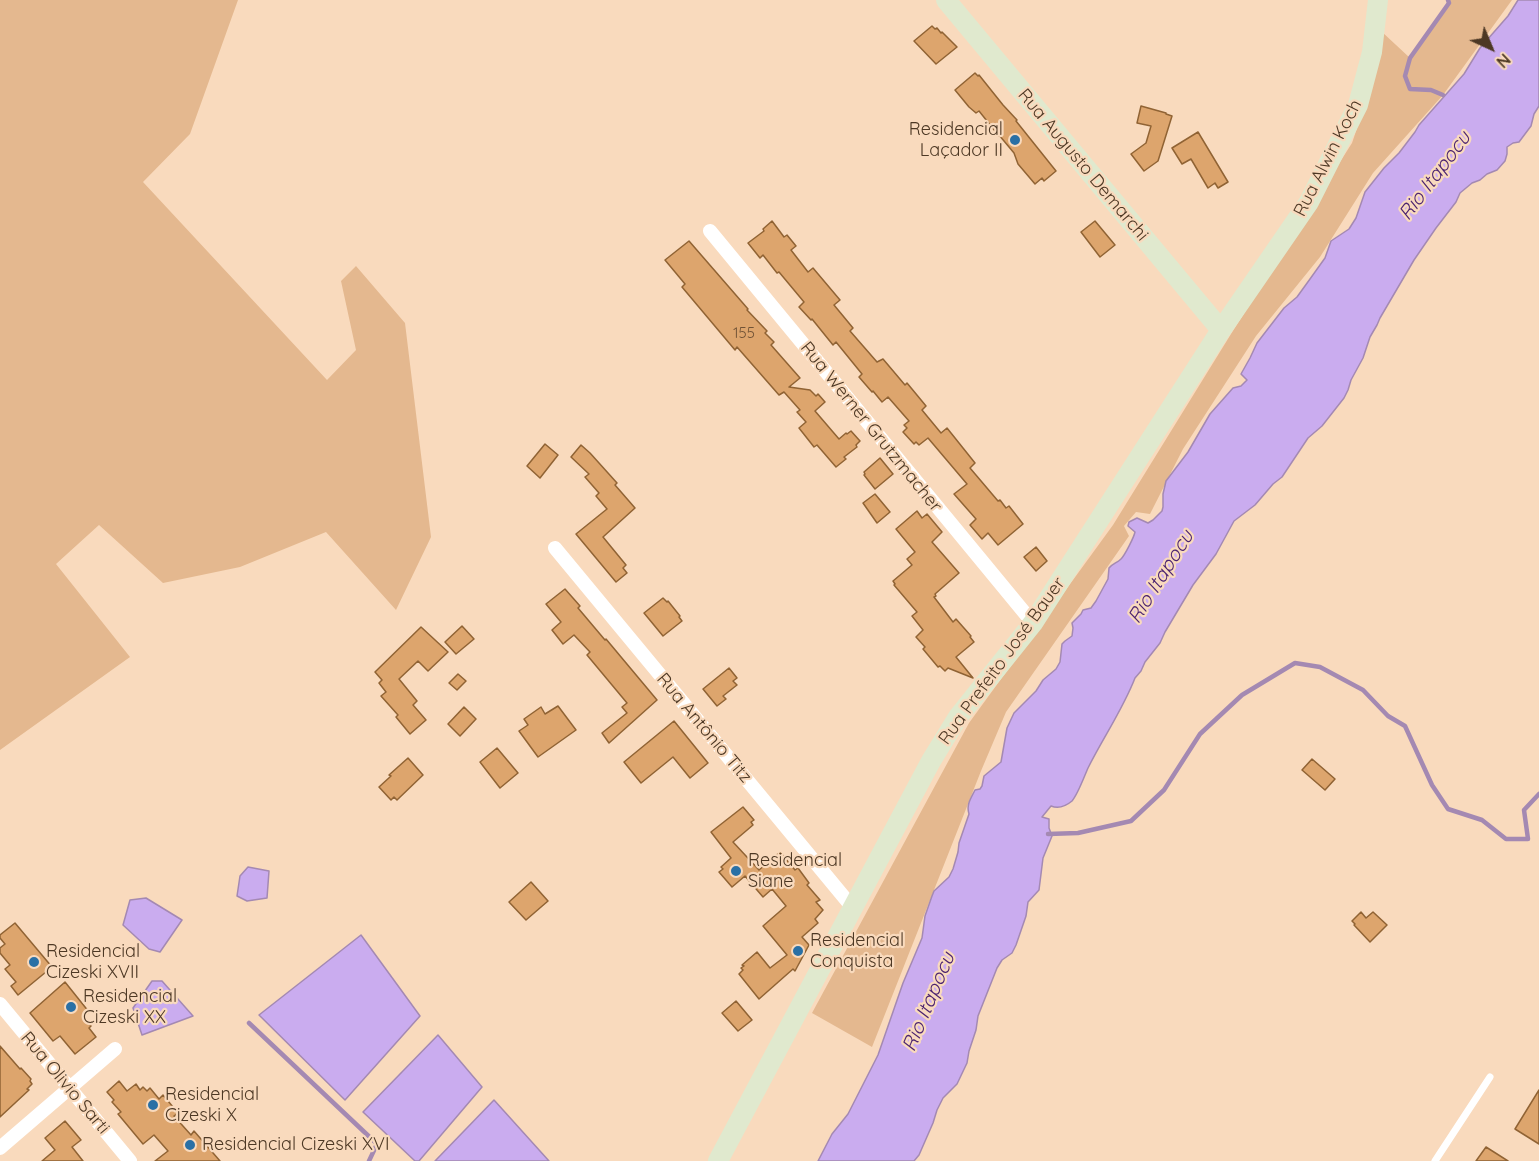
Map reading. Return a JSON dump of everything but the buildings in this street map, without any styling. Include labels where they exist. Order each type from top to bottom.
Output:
[{"type":"street","name":"Rua Augusto Demarchi","points":[[945,0],[1221,330]]},
{"type":"street","name":"Rua Alwin Koch","points":[[1221,330],[1309,202],[1358,105],[1372,52],[1378,0]]},
{"type":"street","name":"Rua Werner Grutzmacher","points":[[710,231],[1033,623]]},
{"type":"street","name":"Rua Prefeito José Bauer","points":[[717,1161],[931,761],[958,717],[1033,623],[1221,330]]},
{"type":"street","name":"Rua Antônio Titz","points":[[555,548],[854,908]]},
{"type":"street","name":"Rua Olivio Sarti","points":[[0,1004],[130,1161]]},
{"type":"street","points":[[0,1148],[116,1049]]},
{"type":"lane","points":[[1435,1161],[1490,1077]]},
{"type":"shaded area","points":[[0,0],[238,0],[190,134],[143,182],[327,380],[356,350],[341,281],[356,266],[405,323],[431,537],[396,610],[326,532],[240,567],[163,583],[99,525],[56,564],[130,657],[0,750]]},
{"type":"shaded area","points":[[1448,0],[1512,0],[1443,95],[1373,173],[1320,257],[1256,336],[1183,449],[1150,514],[1136,512],[1124,526],[1129,536],[1006,712],[872,1047],[812,1013],[969,723],[1113,525],[1352,143],[1375,75],[1381,31],[1410,58],[1449,3]]},
{"type":"water","name":"Rio Itapocu","points":[[1518,0],[1539,0],[1539,106],[1531,126],[1519,142],[1507,147],[1505,161],[1497,170],[1472,183],[1460,193],[1414,260],[1380,318],[1344,398],[1322,426],[1308,438],[1282,477],[1255,505],[1234,521],[1216,554],[1193,585],[1160,643],[1135,678],[1074,798],[1065,806],[1051,806],[1042,817],[1049,819],[1052,836],[1043,858],[1039,890],[1028,902],[1026,916],[1012,953],[1002,960],[997,968],[978,1016],[967,1063],[957,1084],[943,1098],[919,1155],[914,1161],[818,1161],[832,1134],[848,1114],[878,1055],[903,983],[922,938],[925,916],[934,891],[949,877],[953,869],[969,814],[968,808],[975,790],[980,789],[984,776],[1001,762],[1007,728],[1014,713],[1036,691],[1043,680],[1056,669],[1060,662],[1062,644],[1072,636],[1072,623],[1083,610],[1091,608],[1108,579],[1109,568],[1121,559],[1127,550],[1135,532],[1128,526],[1129,522],[1137,518],[1148,523],[1162,511],[1166,481],[1188,452],[1210,414],[1233,388],[1241,386],[1247,380],[1241,374],[1257,343],[1284,308],[1297,297],[1325,258],[1331,241],[1349,229],[1356,218],[1365,192],[1464,74],[1480,48],[1508,16]]},
{"type":"water","points":[[248,867],[269,871],[267,898],[247,901],[237,896],[240,876]]},
{"type":"water","points":[[146,898],[182,920],[160,952],[149,949],[123,925],[130,900]]},
{"type":"water","points":[[361,935],[420,1016],[345,1100],[259,1015]]},
{"type":"water","points":[[152,981],[162,981],[193,1016],[142,1035],[133,1008]]},
{"type":"water","points":[[438,1035],[482,1087],[419,1161],[415,1161],[363,1112]]},
{"type":"water","points":[[494,1100],[549,1161],[435,1161]]},
{"type":"waterway","points":[[1443,95],[1431,90],[1410,89],[1405,76],[1410,58],[1449,3],[1448,0]]},
{"type":"waterway","points":[[1048,834],[1078,833],[1131,821],[1164,790],[1200,734],[1242,695],[1295,663],[1320,667],[1363,690],[1388,716],[1405,726],[1432,785],[1448,809],[1482,820],[1506,839],[1528,839],[1524,810],[1539,794]]},
{"type":"waterway","points":[[249,1023],[377,1144],[369,1161]]},
{"type":"place","name":"Residencial Laçador II","points":[[1015,140]]},
{"type":"place","name":"Residencial Siane","points":[[736,871]]},
{"type":"place","name":"Residencial Conquista","points":[[798,951]]},
{"type":"place","name":"Residencial Cizeski XVII","points":[[34,962]]},
{"type":"place","name":"Residencial Cizeski XX","points":[[71,1007]]},
{"type":"place","name":"Residencial Cizeski X","points":[[153,1105]]},
{"type":"place","name":"Residencial Cizeski XVI","points":[[190,1145]]}]
